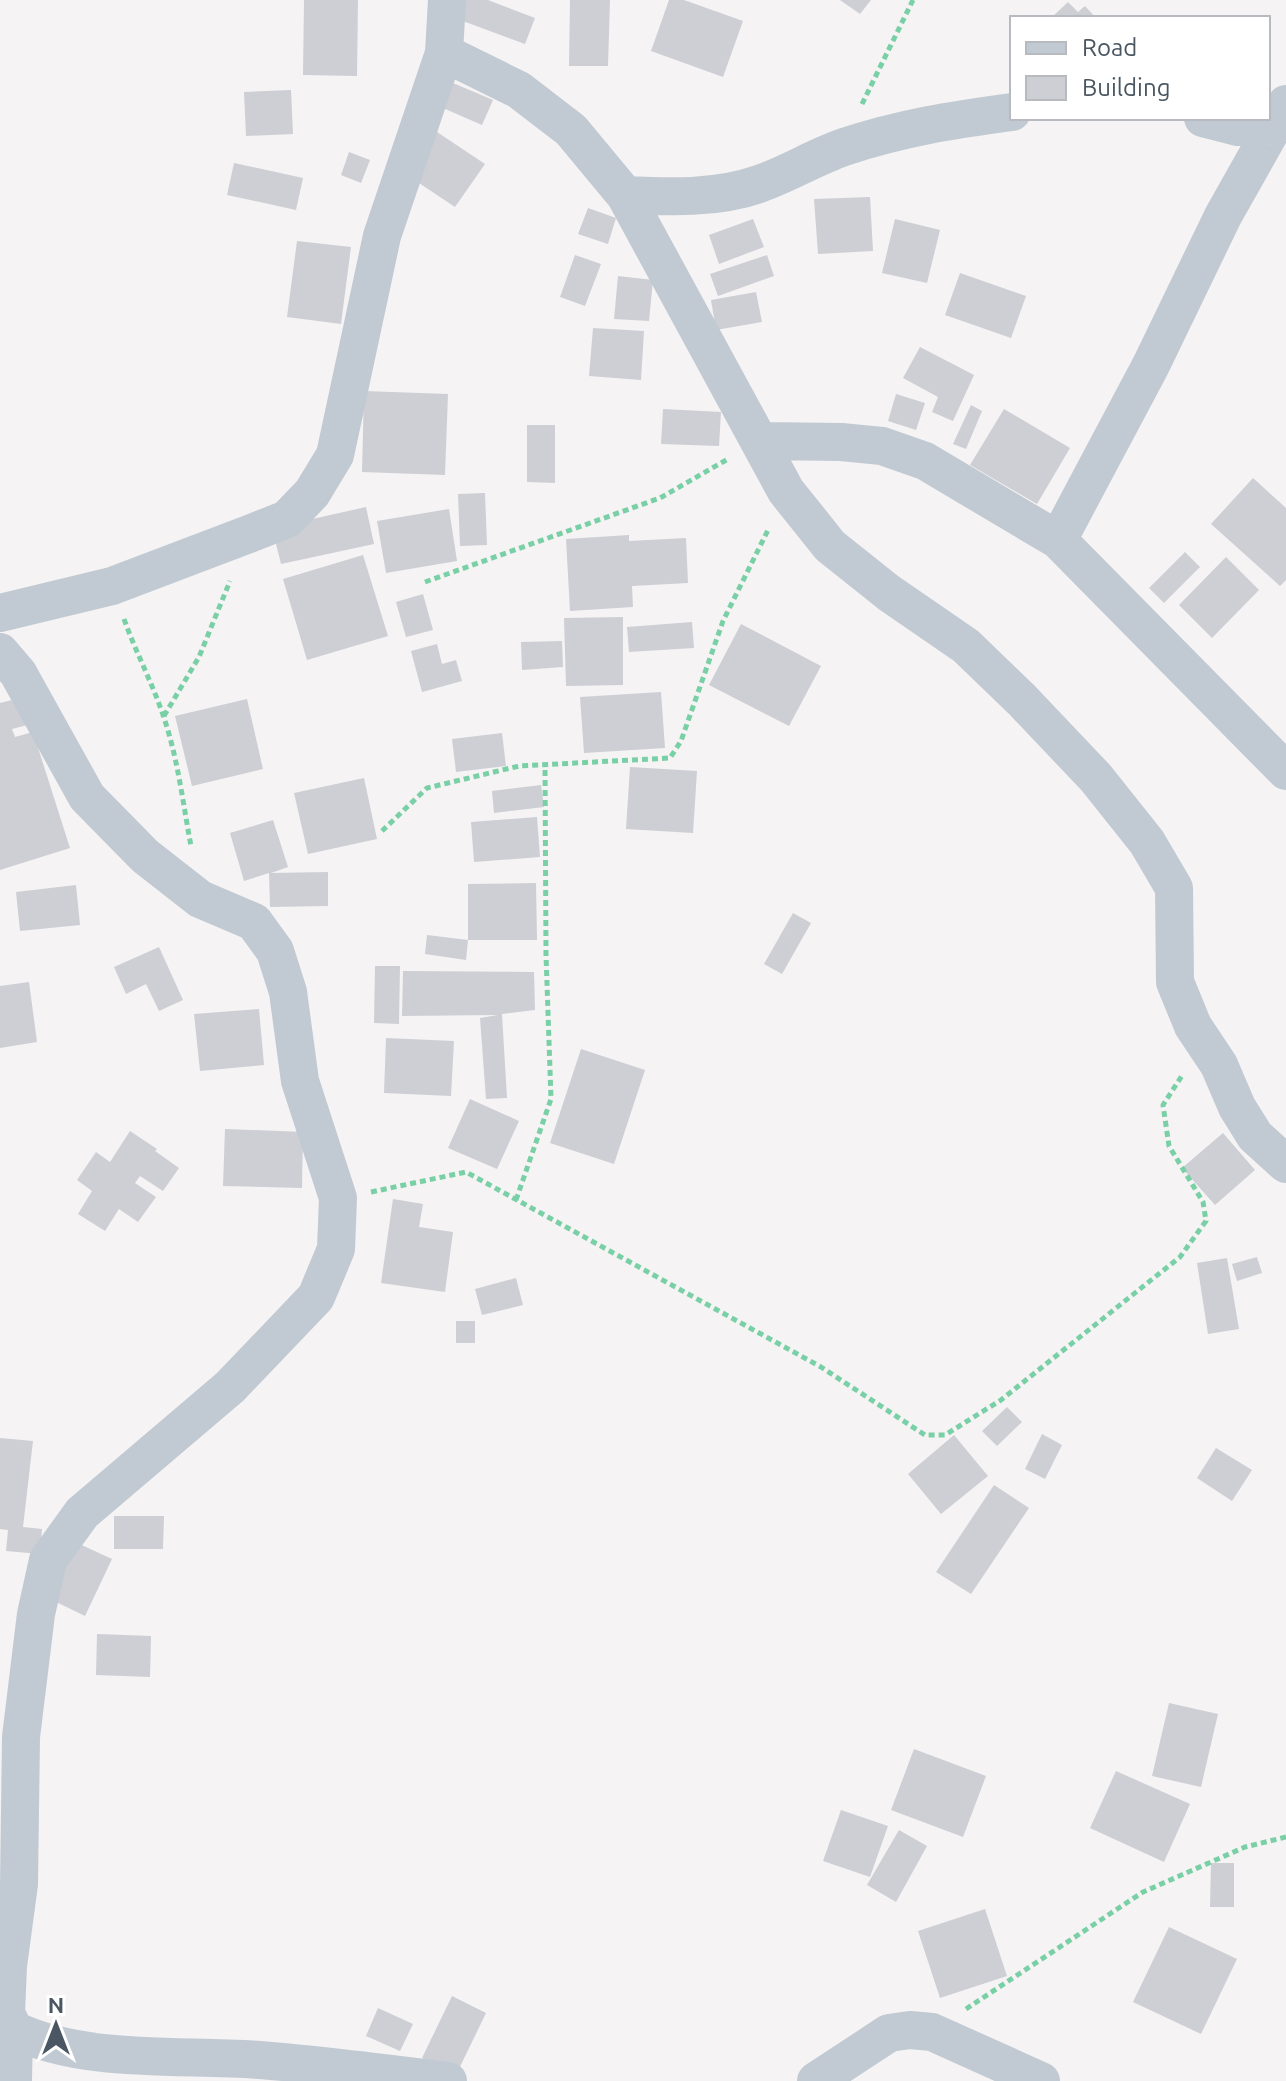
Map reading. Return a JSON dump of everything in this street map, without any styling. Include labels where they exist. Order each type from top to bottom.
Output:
[{"type":"street","points":[[0,613],[112,586],[249,534],[287,519],[312,493],[335,455],[382,236],[444,53],[447,0]]},
{"type":"street","points":[[444,53],[519,90],[571,130],[625,195],[786,491],[830,546],[889,593],[966,646],[1096,778],[1147,842],[1174,888],[1175,982],[1193,1026],[1219,1065],[1237,1107],[1255,1136],[1286,1164]]},
{"type":"street","points":[[625,195],[668,197],[755,186],[841,148],[922,124],[1010,112]]},
{"type":"street","points":[[1058,540],[1151,365],[1223,216],[1281,114]]},
{"type":"street","points":[[1211,120],[1238,127],[1261,120]]},
{"type":"street","points":[[760,441],[882,446],[925,461],[1058,540],[1286,771]]},
{"type":"street","points":[[0,652],[18,673],[87,797],[145,856],[200,899],[254,922],[275,951],[288,992],[300,1081],[338,1198],[336,1249],[316,1297],[230,1387],[82,1513],[48,1560],[10,1737],[19,1884],[8,1966],[7,2018],[13,2081]]},
{"type":"street","points":[[7,2018],[40,2042],[75,2050],[260,2060],[448,2081]]},
{"type":"street","points":[[816,2081],[889,2033],[910,2030],[932,2032],[1041,2081]]},
{"type":"path","points":[[841,148],[913,0]]},
{"type":"path","points":[[425,582],[660,498],[760,441]]},
{"type":"path","points":[[382,831],[427,788],[519,766],[670,758],[681,741],[723,621],[786,491]]},
{"type":"path","points":[[164,717],[199,657],[249,534]]},
{"type":"path","points":[[112,586],[139,662],[164,717],[177,768],[200,899]]},
{"type":"path","points":[[516,1200],[551,1099],[546,955],[545,765]]},
{"type":"path","points":[[338,1198],[466,1172],[821,1367],[925,1435],[945,1435],[1001,1400],[1180,1257],[1206,1221],[1203,1202],[1169,1146],[1163,1105],[1186,1070],[1193,1026]]},
{"type":"path","points":[[932,2032],[1143,1892],[1245,1847],[1286,1837]]},
{"type":"building","points":[[304,0],[358,0],[357,76],[303,75]]},
{"type":"building","points":[[459,0],[488,0],[535,18],[525,44],[452,17]]},
{"type":"building","points":[[570,0],[610,0],[608,66],[569,66]]},
{"type":"building","points":[[669,0],[684,0],[743,21],[723,77],[651,51]]},
{"type":"building","points":[[840,0],[871,0],[860,14]]},
{"type":"building","points":[[1068,2],[1078,12],[1085,6],[1094,16],[1053,16]]},
{"type":"building","points":[[446,80],[493,100],[482,125],[436,105]]},
{"type":"building","points":[[291,90],[293,134],[246,136],[244,92]]},
{"type":"building","points":[[437,132],[485,164],[455,207],[407,175]]},
{"type":"building","points":[[349,152],[370,160],[361,183],[341,175]]},
{"type":"building","points":[[234,163],[303,178],[296,210],[227,195]]},
{"type":"building","points":[[870,197],[873,251],[818,254],[814,199]]},
{"type":"building","points":[[588,208],[616,218],[608,244],[578,234]]},
{"type":"building","points":[[753,219],[764,247],[719,264],[709,235]]},
{"type":"building","points":[[895,219],[940,230],[927,283],[882,273]]},
{"type":"building","points":[[297,241],[351,247],[341,324],[287,317]]},
{"type":"building","points":[[575,255],[601,264],[585,306],[560,297]]},
{"type":"building","points":[[767,255],[774,276],[718,296],[710,274]]},
{"type":"building","points":[[960,273],[1026,296],[1011,338],[945,315]]},
{"type":"building","points":[[618,276],[653,280],[649,321],[614,319]]},
{"type":"building","points":[[756,292],[762,322],[716,330],[711,300]]},
{"type":"building","points":[[593,328],[644,331],[641,380],[589,376]]},
{"type":"building","points":[[920,347],[974,375],[953,421],[932,412],[938,397],[903,378]]},
{"type":"building","points":[[364,391],[448,394],[445,475],[362,472]]},
{"type":"building","points":[[896,394],[925,403],[916,430],[888,421]]},
{"type":"building","points":[[971,405],[982,411],[966,449],[953,444]]},
{"type":"building","points":[[663,409],[721,412],[719,446],[661,444]]},
{"type":"building","points":[[1004,409],[1070,448],[1037,504],[970,465]]},
{"type":"building","points":[[527,425],[555,425],[555,483],[527,482]]},
{"type":"building","points":[[1253,478],[1286,508],[1286,580],[1280,586],[1211,524]]},
{"type":"building","points":[[485,493],[487,545],[460,546],[458,494]]},
{"type":"building","points":[[366,507],[374,544],[281,564],[272,528]]},
{"type":"building","points":[[449,509],[457,561],[386,573],[377,521]]},
{"type":"building","points":[[629,535],[629,541],[686,538],[688,583],[632,586],[633,607],[570,611],[566,539]]},
{"type":"building","points":[[1185,552],[1200,567],[1164,603],[1149,588]]},
{"type":"building","points":[[363,555],[388,636],[307,660],[283,579]]},
{"type":"building","points":[[1226,557],[1259,590],[1212,638],[1179,605]]},
{"type":"building","points":[[423,594],[433,630],[406,637],[396,602]]},
{"type":"building","points":[[623,617],[623,685],[566,686],[564,618]]},
{"type":"building","points":[[692,622],[694,648],[629,652],[627,627]]},
{"type":"building","points":[[741,624],[821,666],[789,726],[709,685]]},
{"type":"building","points":[[562,641],[563,667],[522,670],[521,642]]},
{"type":"building","points":[[437,644],[442,664],[456,660],[462,681],[422,692],[411,651]]},
{"type":"building","points":[[661,692],[665,748],[584,753],[580,697]]},
{"type":"building","points":[[28,696],[35,723],[12,729],[15,737],[33,732],[70,848],[0,870],[0,703]]},
{"type":"building","points":[[247,699],[263,769],[192,786],[175,716]]},
{"type":"building","points":[[502,733],[506,766],[456,772],[452,739]]},
{"type":"building","points":[[630,767],[697,771],[693,833],[626,829]]},
{"type":"building","points":[[364,778],[377,839],[308,854],[294,793]]},
{"type":"building","points":[[541,785],[544,807],[494,813],[492,791]]},
{"type":"building","points":[[537,817],[540,857],[474,862],[471,822]]},
{"type":"building","points":[[273,820],[288,867],[271,873],[328,872],[328,906],[270,907],[269,873],[244,881],[230,833]]},
{"type":"building","points":[[536,883],[537,940],[468,940],[468,884]]},
{"type":"building","points":[[76,885],[80,925],[20,931],[16,892]]},
{"type":"building","points":[[793,913],[811,923],[782,974],[764,964]]},
{"type":"building","points":[[427,935],[468,940],[466,960],[425,954]]},
{"type":"building","points":[[159,947],[183,1000],[159,1011],[146,984],[126,994],[114,967]]},
{"type":"building","points":[[375,966],[400,966],[399,1024],[374,1023]]},
{"type":"building","points":[[403,971],[534,972],[535,1010],[502,1014],[507,1098],[486,1099],[480,1018],[498,1015],[402,1016]]},
{"type":"building","points":[[29,982],[37,1042],[0,1048],[0,986]]},
{"type":"building","points":[[259,1009],[264,1065],[200,1071],[194,1014]]},
{"type":"building","points":[[386,1038],[454,1041],[451,1096],[384,1093]]},
{"type":"building","points":[[581,1049],[645,1070],[614,1164],[550,1143]]},
{"type":"building","points":[[470,1099],[519,1121],[497,1169],[448,1148]]},
{"type":"building","points":[[225,1129],[303,1132],[302,1188],[223,1186]]},
{"type":"building","points":[[130,1131],[179,1168],[163,1191],[140,1176],[135,1183],[156,1197],[138,1222],[119,1209],[105,1231],[78,1214],[92,1191],[77,1180],[96,1152],[110,1162]]},
{"type":"building","points":[[1223,1133],[1255,1170],[1215,1205],[1182,1168]]},
{"type":"building","points":[[393,1199],[423,1204],[419,1227],[453,1232],[445,1292],[381,1283]]},
{"type":"building","points":[[1257,1257],[1262,1273],[1237,1281],[1232,1264]]},
{"type":"building","points":[[1227,1258],[1239,1329],[1208,1334],[1197,1263]]},
{"type":"building","points":[[516,1278],[523,1305],[482,1315],[475,1289]]},
{"type":"building","points":[[456,1321],[475,1321],[475,1343],[456,1343]]},
{"type":"building","points":[[1007,1407],[1022,1422],[997,1446],[982,1431]]},
{"type":"building","points":[[1042,1434],[1062,1445],[1045,1479],[1025,1469]]},
{"type":"building","points":[[954,1435],[988,1476],[941,1514],[908,1474]]},
{"type":"building","points":[[0,1438],[33,1441],[23,1527],[42,1529],[40,1554],[6,1551],[8,1530],[0,1529]]},
{"type":"building","points":[[1216,1448],[1252,1470],[1232,1501],[1197,1478]]},
{"type":"building","points":[[994,1485],[1029,1508],[971,1594],[936,1572]]},
{"type":"building","points":[[114,1516],[164,1516],[163,1549],[114,1549]]},
{"type":"building","points":[[75,1542],[112,1559],[85,1616],[48,1598]]},
{"type":"building","points":[[97,1634],[151,1636],[150,1677],[96,1675]]},
{"type":"building","points":[[1169,1703],[1218,1714],[1201,1787],[1152,1776]]},
{"type":"building","points":[[914,1749],[986,1776],[963,1837],[891,1810]]},
{"type":"building","points":[[1116,1771],[1190,1804],[1164,1862],[1090,1828]]},
{"type":"building","points":[[841,1810],[888,1826],[870,1877],[823,1861]]},
{"type":"building","points":[[899,1830],[927,1846],[896,1902],[867,1885]]},
{"type":"building","points":[[1211,1863],[1234,1863],[1234,1907],[1210,1907]]},
{"type":"building","points":[[985,1909],[1007,1976],[940,1998],[918,1931]]},
{"type":"building","points":[[1169,1927],[1237,1959],[1201,2034],[1133,2002]]},
{"type":"building","points":[[452,1996],[486,2013],[456,2075],[422,2058]]},
{"type":"building","points":[[378,2008],[413,2024],[400,2051],[366,2036]]}]
